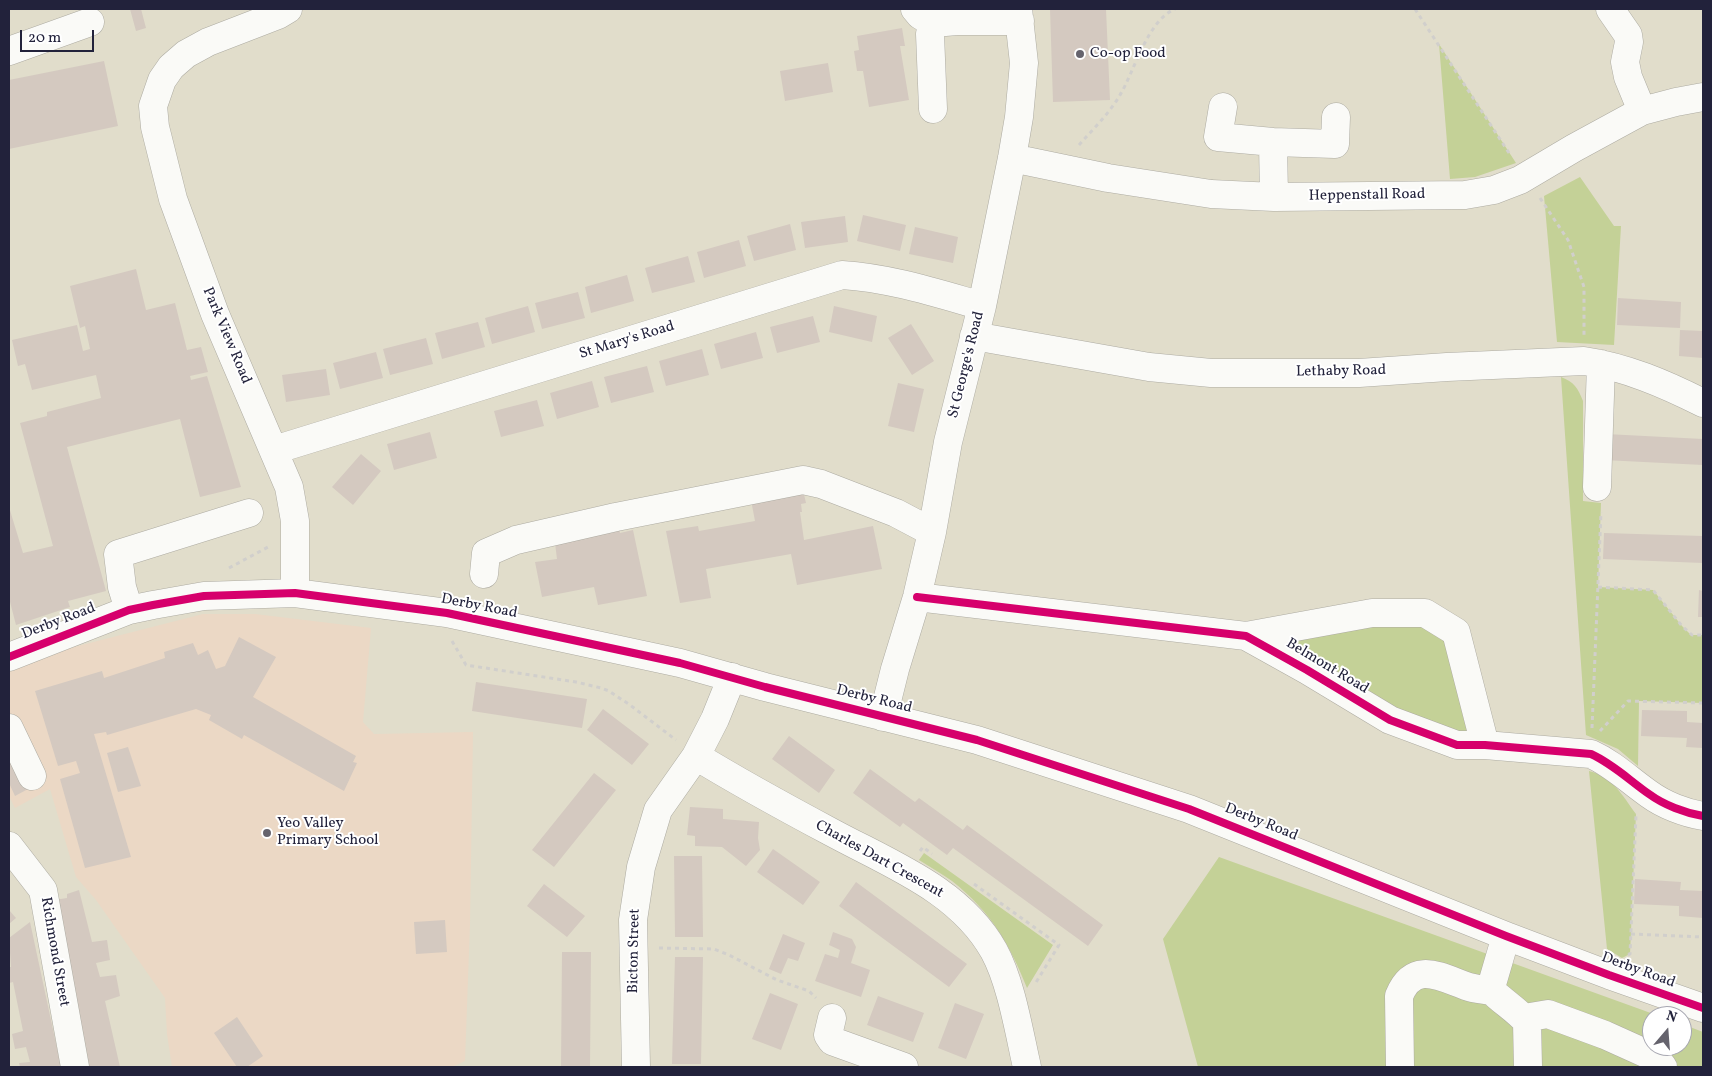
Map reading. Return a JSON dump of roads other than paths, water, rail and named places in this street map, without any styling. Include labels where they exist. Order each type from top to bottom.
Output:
[{"type":"street","name":"Park View Road","points":[[288,9],[278,15],[208,42],[186,54],[171,67],[162,80],[153,106],[155,127],[173,199],[215,314],[289,487],[295,533],[295,593]]},
{"type":"street","points":[[1610,9],[1628,35],[1629,42],[1625,62],[1628,77],[1642,111]]},
{"type":"street","points":[[933,109],[929,38],[939,15],[1019,15]]},
{"type":"street","name":"St George's Road","points":[[883,717],[895,668],[917,597],[932,532],[948,442],[982,306],[1012,158],[1019,117],[1024,62],[1019,15]]},
{"type":"street","points":[[9,51],[90,22]]},
{"type":"street","name":"Heppenstall Road","points":[[1012,158],[1108,178],[1211,194],[1274,197],[1465,195],[1494,190],[1520,180],[1642,111],[1703,97]]},
{"type":"street","points":[[1223,107],[1218,138],[1335,144],[1336,117]]},
{"type":"street","points":[[1273,142],[1274,197]]},
{"type":"street","name":"St Mary's Road","points":[[274,450],[842,275],[907,285],[982,306]]},
{"type":"street","name":"Lethaby Road","points":[[974,336],[1149,367],[1211,373],[1358,374],[1446,367],[1584,362],[1601,364],[1636,374],[1668,386],[1703,403]]},
{"type":"street","points":[[1596,487],[1601,364]]},
{"type":"street","points":[[484,574],[486,553],[516,540],[803,480],[821,484],[896,513],[932,532]]},
{"type":"street","points":[[129,610],[122,587],[118,554],[249,513]]},
{"type":"street","name":"Derby Road","points":[[9,656],[129,610],[204,596],[295,593],[436,612],[624,650],[977,740],[1147,794],[1609,976],[1703,1008]]},
{"type":"street","name":"Belmont Road","points":[[917,597],[1246,636],[1372,613],[1425,613],[1456,632],[1485,745]]},
{"type":"street","name":"Belmont Road","points":[[1246,636],[1308,670],[1390,720],[1457,745],[1591,747],[1648,794],[1668,806],[1703,816]]},
{"type":"street","name":"Bicton Street","points":[[636,1067],[633,920],[641,867],[658,810],[696,756],[715,718],[732,677]]},
{"type":"street","points":[[9,728],[32,776]]},
{"type":"street","name":"Charles Dart Crescent","points":[[696,756],[909,874],[942,894],[967,915],[993,951],[1004,974],[1027,1067]]},
{"type":"street","name":"Richmond Street","points":[[9,846],[43,890],[75,1067]]},
{"type":"street","points":[[1492,991],[1492,984],[1506,936]]},
{"type":"street","points":[[1400,1067],[1399,996],[1408,980],[1418,975],[1428,974],[1471,988],[1492,991],[1524,1018],[1527,1022],[1528,1067]]},
{"type":"street","points":[[1524,1018],[1548,1014],[1606,1035],[1656,1058],[1663,1067]]},
{"type":"street","points":[[832,1018],[828,1035],[832,1041],[904,1067]]},
{"type":"place","name":"Co-op Food","points":[[1080,54]]},
{"type":"place","name":"Yeo Valley Primary School","points":[[267,833]]}]
